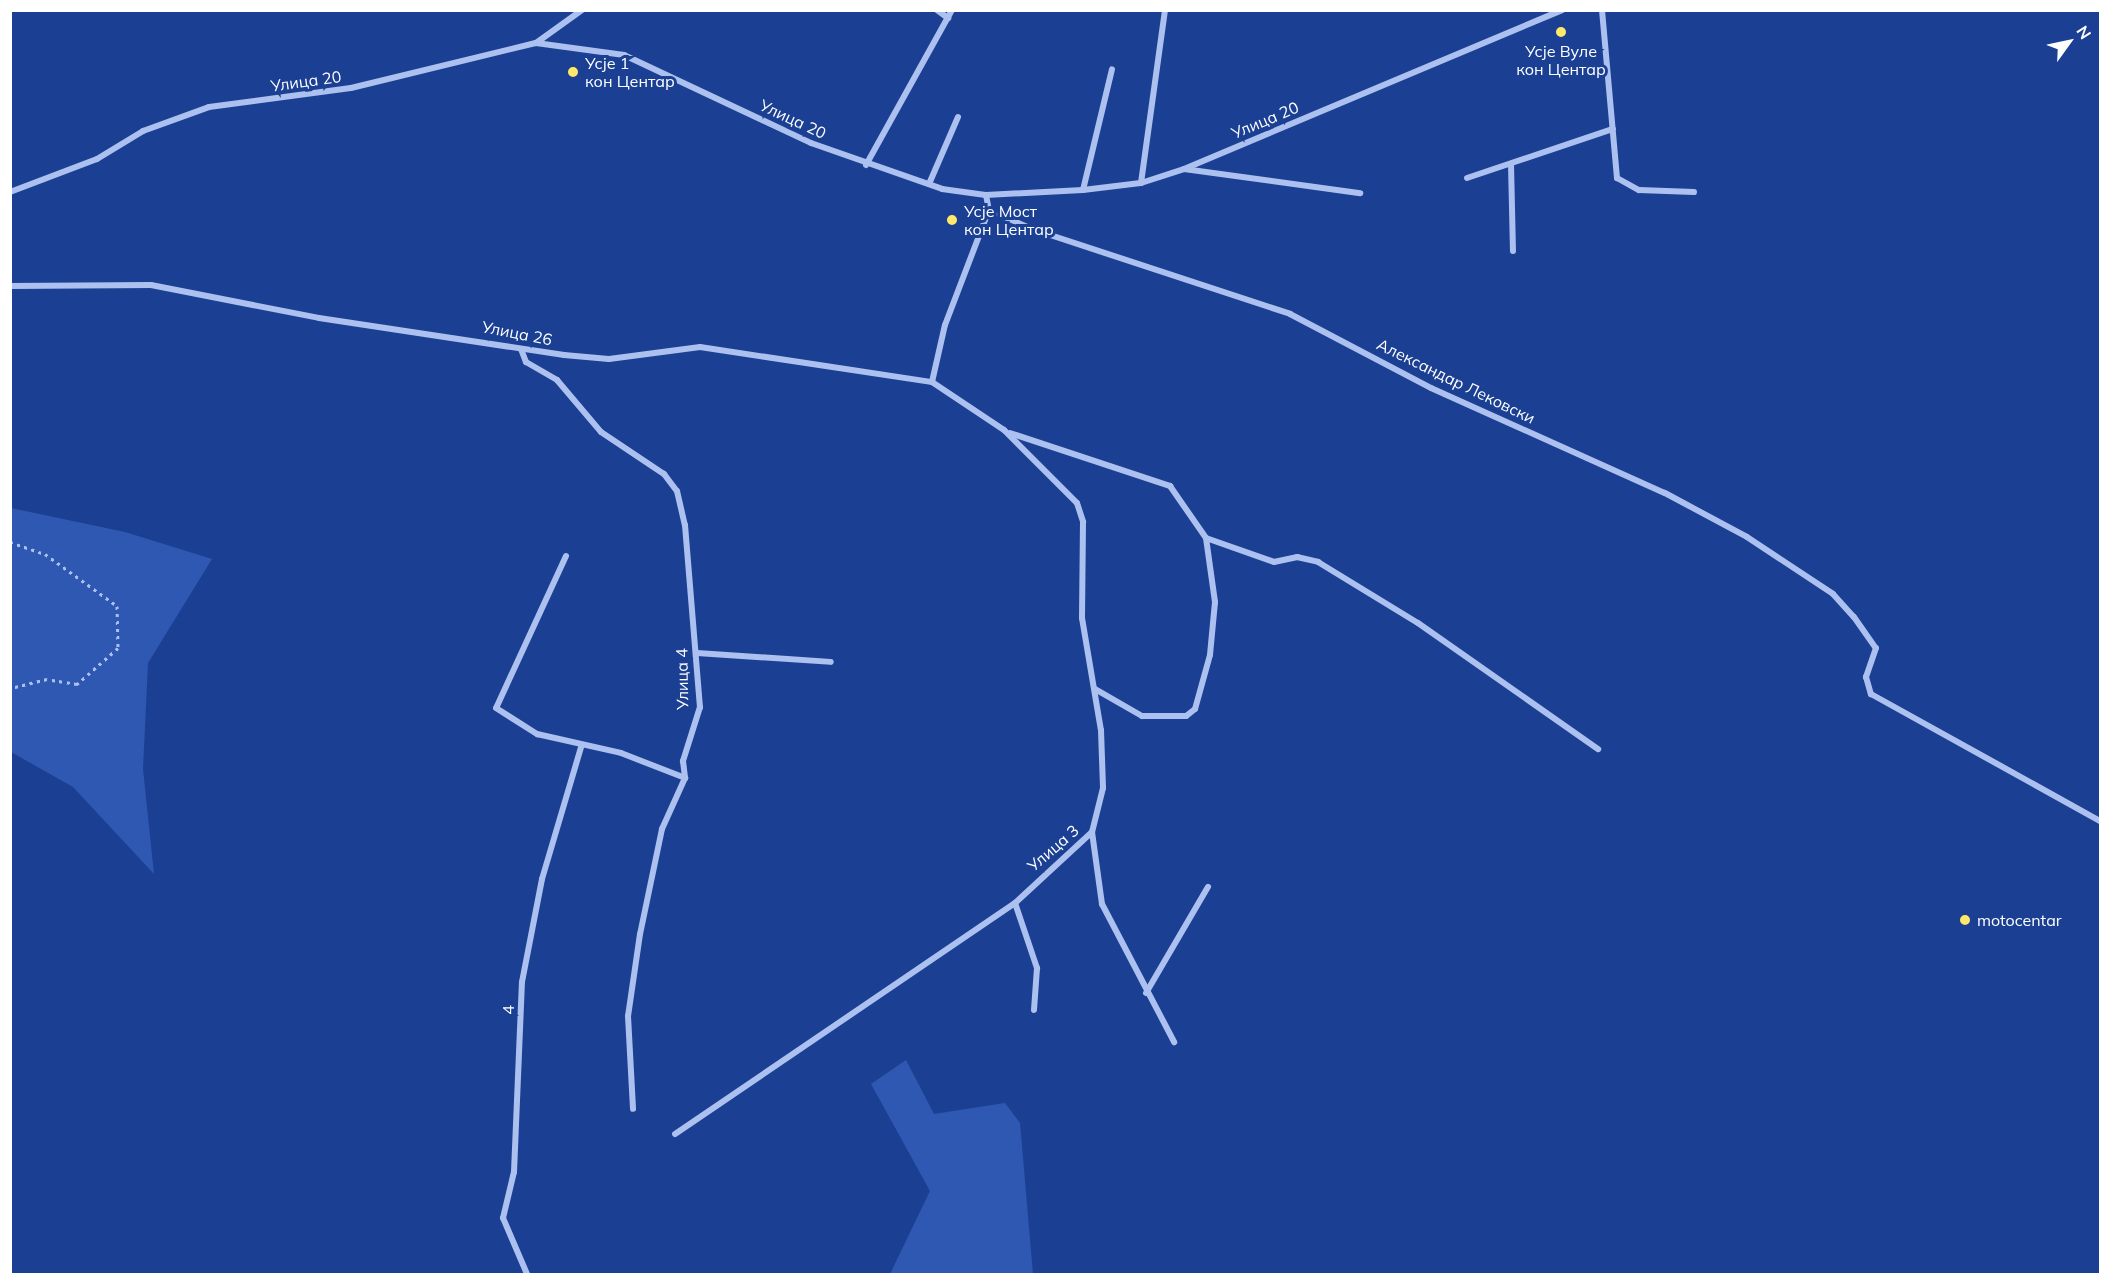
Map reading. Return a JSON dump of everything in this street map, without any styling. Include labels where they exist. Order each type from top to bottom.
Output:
[{"type":"street","points":[[536,43],[582,10]]},
{"type":"street","points":[[936,10],[948,18]]},
{"type":"street","points":[[866,165],[952,10]]},
{"type":"street","points":[[1141,183],[1166,10]]},
{"type":"street","name":"Улица 20","points":[[10,192],[60,176],[143,130],[200,110],[351,88],[536,43],[624,55],[866,165],[929,184],[986,195],[1083,190],[1141,183],[1184,169],[1562,10]]},
{"type":"street","points":[[1602,10],[1617,178],[1625,187],[1694,192]]},
{"type":"street","points":[[1083,190],[1112,69]]},
{"type":"street","points":[[929,184],[958,117]]},
{"type":"street","points":[[1467,178],[1613,129]]},
{"type":"street","points":[[1511,164],[1513,251]]},
{"type":"street","points":[[1184,169],[1360,193]]},
{"type":"street","points":[[932,382],[938,349],[989,210],[986,195]]},
{"type":"street","name":"Александар Лековски","points":[[989,210],[1290,314],[1442,393],[1665,493],[1747,537],[1833,594],[1868,635],[1876,657],[1866,677],[1871,694],[2100,821]]},
{"type":"street","name":"Улица 26","points":[[10,286],[151,285],[319,318],[520,349],[609,358],[700,347],[932,382],[1004,430]]},
{"type":"street","name":"Улица 4","points":[[520,349],[526,362],[557,381],[601,432],[637,453],[676,491],[697,653],[700,707],[683,761],[685,778],[662,829],[640,934],[628,1016],[633,1109]]},
{"type":"street","points":[[1004,430],[1170,486],[1206,538],[1215,602],[1210,655],[1195,709],[1186,716],[1142,716],[1095,689]]},
{"type":"street","name":"Улица 3","points":[[675,1134],[1015,903],[1092,832],[1103,788],[1095,689],[1082,618],[1081,512],[1004,430]]},
{"type":"street","points":[[1206,538],[1274,562],[1297,557],[1318,562],[1418,623],[1598,749]]},
{"type":"street","points":[[566,556],[496,708],[537,734],[581,747],[621,753],[685,778]]},
{"type":"street","points":[[697,653],[831,662]]},
{"type":"street","name":"4","points":[[527,1275],[503,1218],[514,1172],[522,982],[542,879],[581,747]]},
{"type":"street","points":[[1092,832],[1102,904],[1146,993],[1174,1042]]},
{"type":"street","points":[[1146,993],[1208,887]]},
{"type":"street","points":[[1015,903],[1037,968],[1034,1010]]},
{"type":"path","points":[[10,542],[45,554],[117,606],[118,648],[77,684],[47,679],[10,688]]},
{"type":"shaded area","points":[[11,508],[125,532],[212,559],[148,663],[143,769],[154,874],[73,787],[11,752]]},
{"type":"shaded area","points":[[906,1060],[934,1114],[1005,1103],[1020,1123],[1033,1274],[890,1274],[930,1191],[871,1084]]},
{"type":"place","name":"Усје Вуле кон Центар","points":[[1561,32]]},
{"type":"place","name":"Усје 1 кон Центар","points":[[573,72]]},
{"type":"place","name":"Усје Мост кон Центар","points":[[952,220]]},
{"type":"place","name":"motocentar","points":[[1965,920]]}]
